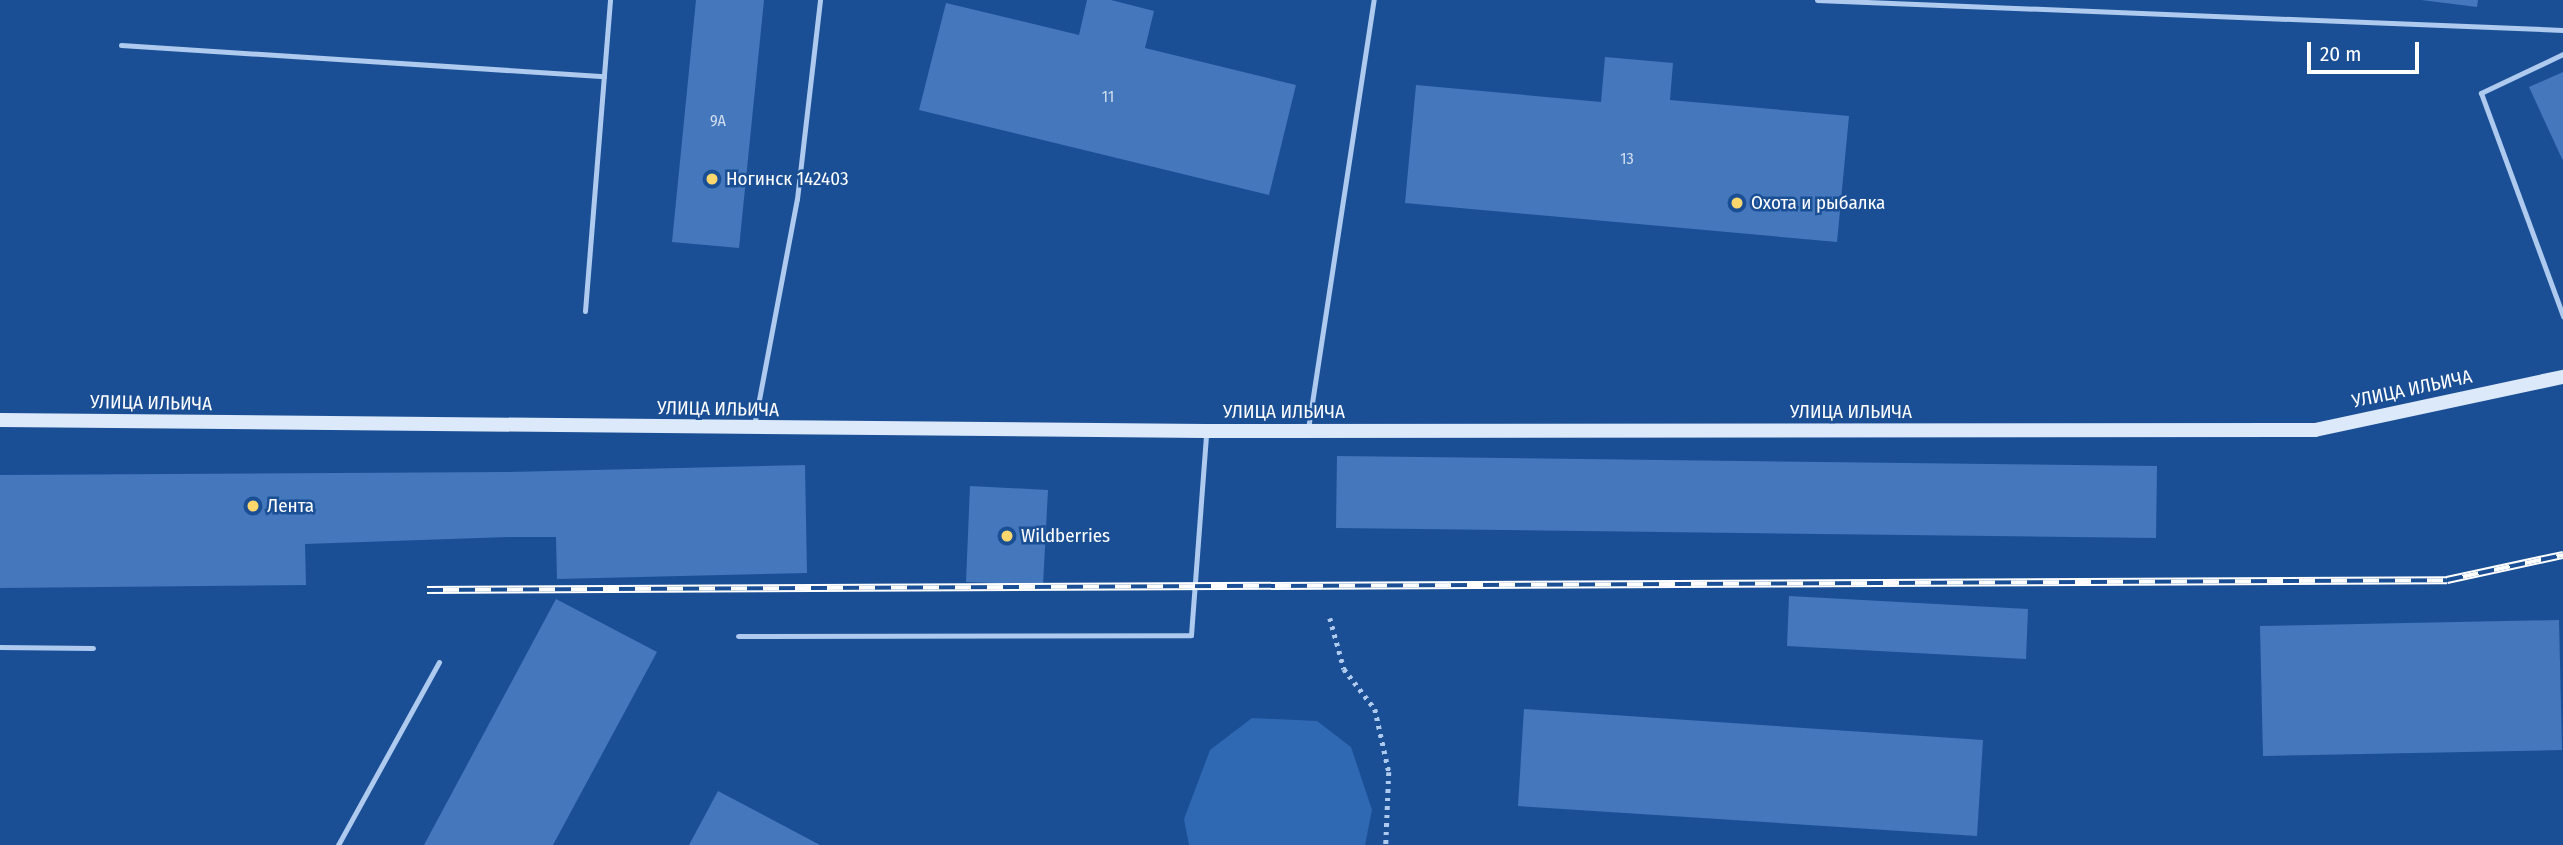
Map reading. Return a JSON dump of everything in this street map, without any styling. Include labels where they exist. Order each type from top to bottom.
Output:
[{"type":"main road","name":"УЛИЦА ИЛЬИЧА","points":[[0,420],[1308,432],[2315,430],[2563,377]]},
{"type":"lane","points":[[585,311],[610,0]]},
{"type":"lane","points":[[753,429],[797,199],[820,0]]},
{"type":"lane","points":[[1308,432],[1374,0]]},
{"type":"lane","points":[[1817,0],[2563,30]]},
{"type":"lane","points":[[121,45],[604,76]]},
{"type":"lane","points":[[2563,54],[2481,93],[2563,316]]},
{"type":"lane","points":[[738,636],[1191,635],[1206,431]]},
{"type":"lane","points":[[0,647],[93,648]]},
{"type":"lane","points":[[338,845],[439,662]]},
{"type":"path","points":[[1330,618],[1344,669],[1375,709],[1389,772],[1386,845]]},
{"type":"shaded area","points":[[1252,718],[1317,721],[1351,747],[1372,810],[1365,845],[1189,845],[1184,819],[1210,750]]},
{"type":"building","points":[[696,0],[764,0],[739,248],[672,242]]},
{"type":"building","points":[[1087,0],[1111,0],[1154,11],[1145,48],[1296,85],[1269,195],[919,110],[946,3],[1079,35]]},
{"type":"building","points":[[2421,0],[2478,0],[2477,7]]},
{"type":"building","points":[[1605,57],[1673,63],[1670,100],[1849,116],[1837,242],[1405,203],[1416,85],[1601,102]]},
{"type":"building","points":[[2563,72],[2563,161],[2529,87]]},
{"type":"building","points":[[1337,456],[2157,466],[2156,538],[1336,528]]},
{"type":"building","name":"Лента","points":[[805,465],[807,573],[557,579],[556,537],[508,537],[305,544],[306,585],[0,588],[0,475],[506,472]]},
{"type":"building","name":"Wildberries","points":[[970,486],[1048,490],[1043,585],[966,582]]},
{"type":"building","points":[[1789,596],[2028,609],[2026,659],[1787,646]]},
{"type":"building","points":[[556,599],[657,652],[553,845],[424,845]]},
{"type":"building","points":[[2559,620],[2562,750],[2263,756],[2260,626]]},
{"type":"building","points":[[1524,709],[1983,740],[1977,836],[1518,806]]},
{"type":"building","points":[[718,791],[820,845],[689,845]]},
{"type":"railway","points":[[427,590],[2447,580],[2563,555]]},
{"type":"place","name":"Ногинск 142403","points":[[712,179]]},
{"type":"place","name":"Охота и рыбалка","points":[[1737,203]]},
{"type":"place","name":"Лента","points":[[253,506]]},
{"type":"place","name":"Wildberries","points":[[1007,536]]}]
